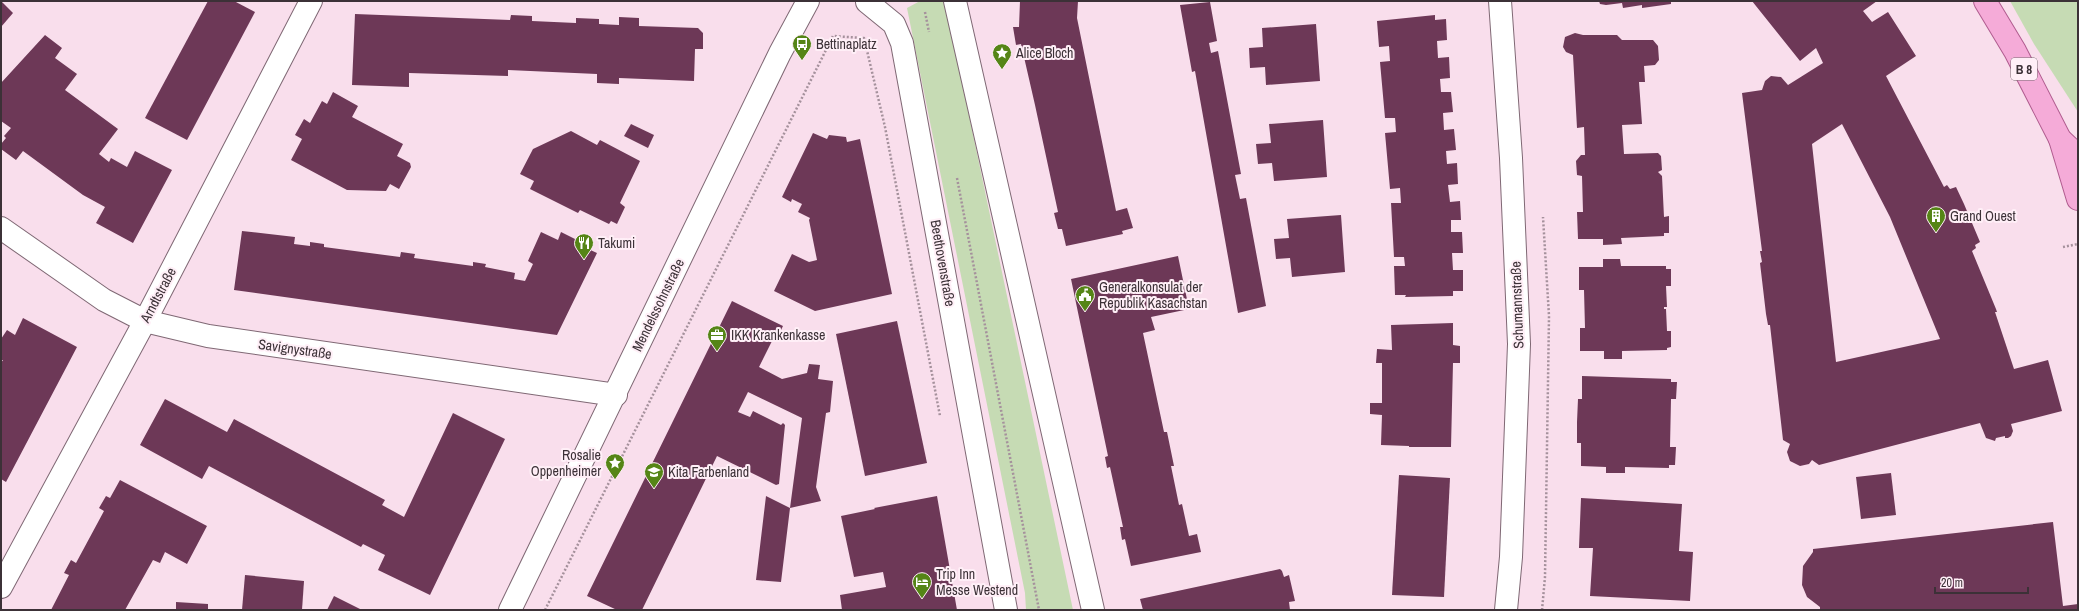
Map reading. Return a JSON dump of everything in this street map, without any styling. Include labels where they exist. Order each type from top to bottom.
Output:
[{"type":"main road","name":"B 8","points":[[1985,1],[2015,51],[2060,139],[2078,199]]},
{"type":"main road","points":[[2060,139],[2078,156]]},
{"type":"street","name":"Arndtstraße","points":[[1,587],[145,321],[311,1]]},
{"type":"street","name":"Mendelssohnstraße","points":[[510,610],[616,395],[780,52],[808,1]]},
{"type":"street","name":"Beethovenstraße","points":[[866,1],[894,24],[902,43],[1006,610]]},
{"type":"street","points":[[955,1],[1093,610]]},
{"type":"street","name":"Schumannstraße","points":[[1500,1],[1512,158],[1519,344],[1511,557],[1506,610]]},
{"type":"street","name":"Savignystraße","points":[[1,228],[104,300],[145,321],[208,336],[616,395]]},
{"type":"path","points":[[920,14],[930,8]]},
{"type":"path","points":[[925,12],[930,35]]},
{"type":"path","points":[[545,610],[833,36],[864,38],[885,127],[942,423]]},
{"type":"path","points":[[956,175],[1039,610]]},
{"type":"path","points":[[2063,247],[2078,244]]},
{"type":"green space","points":[[920,1],[945,1],[1073,610],[1026,610],[1025,593],[907,8]]},
{"type":"green space","points":[[2010,1],[2078,1],[2078,112],[2034,44]]},
{"type":"building","points":[[1,1],[13,13],[1,27]]},
{"type":"building","points":[[208,1],[234,1],[255,12],[187,140],[145,118]]},
{"type":"building","points":[[1020,1],[1078,1],[1077,18],[1116,211],[1127,208],[1133,228],[1122,231],[1123,234],[1066,246],[1062,229],[1058,229],[1054,213],[1058,212],[1035,105],[1021,44],[1016,45],[1013,27],[1019,27]]},
{"type":"building","points":[[1599,1],[1671,1],[1671,4],[1642,8],[1642,5],[1623,8],[1622,3],[1606,5],[1600,4]]},
{"type":"building","name":"Grand Ouest","points":[[1752,1],[1877,1],[1863,11],[1872,22],[1888,12],[1916,56],[1886,76],[1944,187],[1947,185],[1950,189],[1956,187],[1964,204],[1980,242],[1975,245],[1976,248],[1972,251],[1996,309],[1997,312],[1995,312],[2014,369],[2048,360],[2062,411],[2011,424],[2013,431],[2011,436],[2008,438],[2005,438],[2005,436],[1996,438],[1995,441],[1986,438],[1980,423],[1819,465],[1812,460],[1809,464],[1800,466],[1790,461],[1787,452],[1790,444],[1783,440],[1770,325],[1768,325],[1766,314],[1760,263],[1762,262],[1760,251],[1762,251],[1742,93],[1762,90],[1765,81],[1771,76],[1781,77],[1788,85],[1823,63],[1816,48],[1800,61]],"holes":[[[1842,124],[1890,217],[1940,339],[1836,362],[1812,144]]]},
{"type":"building","points":[[1210,2],[1217,41],[1209,43],[1211,53],[1218,51],[1241,174],[1235,175],[1240,199],[1246,198],[1266,306],[1238,313],[1195,71],[1192,72],[1180,5]]},
{"type":"building","points":[[355,14],[510,20],[511,15],[532,16],[532,21],[576,23],[576,18],[599,19],[599,24],[619,25],[619,17],[639,18],[639,26],[698,28],[703,33],[703,49],[695,49],[694,81],[619,78],[619,84],[597,83],[597,74],[508,70],[508,76],[409,73],[409,87],[352,85]]},
{"type":"building","points":[[1435,15],[1435,20],[1446,19],[1447,40],[1437,41],[1438,58],[1449,57],[1450,78],[1440,79],[1441,92],[1451,92],[1453,112],[1443,113],[1444,130],[1454,129],[1456,150],[1446,151],[1447,164],[1457,163],[1458,184],[1448,185],[1450,202],[1460,201],[1461,220],[1451,220],[1451,232],[1462,232],[1463,253],[1452,253],[1453,270],[1463,270],[1463,291],[1453,291],[1453,296],[1405,297],[1406,295],[1395,295],[1394,266],[1405,266],[1404,257],[1394,257],[1391,203],[1401,203],[1400,188],[1390,189],[1385,133],[1396,132],[1395,118],[1385,118],[1380,62],[1390,61],[1389,46],[1379,47],[1377,21]]},
{"type":"building","points":[[1316,24],[1320,81],[1266,85],[1265,67],[1250,68],[1249,48],[1263,47],[1262,28]]},
{"type":"building","points":[[1575,33],[1583,35],[1617,35],[1622,40],[1653,40],[1658,46],[1659,60],[1655,65],[1644,66],[1645,82],[1639,82],[1642,124],[1622,125],[1624,154],[1658,153],[1661,156],[1662,170],[1658,172],[1662,176],[1664,217],[1669,216],[1669,233],[1664,233],[1664,236],[1621,238],[1622,244],[1603,245],[1603,239],[1578,239],[1577,212],[1583,212],[1582,176],[1577,175],[1576,161],[1581,155],[1585,155],[1584,127],[1577,128],[1573,55],[1566,52],[1563,47],[1565,37]]},
{"type":"building","points":[[45,35],[62,48],[55,58],[77,74],[65,90],[118,129],[99,154],[109,162],[111,158],[127,167],[135,151],[172,170],[133,243],[96,223],[105,207],[83,195],[23,151],[16,160],[1,149],[1,144],[6,138],[4,136],[11,128],[1,121],[1,83]]},
{"type":"building","points":[[333,92],[358,106],[352,117],[403,144],[397,156],[410,163],[411,167],[399,189],[390,184],[386,191],[347,190],[291,160],[302,139],[295,135],[304,119],[310,123],[322,101],[327,104]]},
{"type":"building","points":[[1323,120],[1327,177],[1274,181],[1272,163],[1258,164],[1256,144],[1271,143],[1269,124]]},
{"type":"building","points":[[631,124],[654,135],[648,148],[624,136]]},
{"type":"building","points":[[571,131],[597,145],[600,140],[640,161],[620,203],[625,207],[617,224],[611,221],[609,224],[580,210],[578,213],[530,189],[534,181],[520,174],[533,149]]},
{"type":"building","points":[[813,133],[827,139],[829,135],[846,137],[847,142],[860,139],[892,294],[815,311],[774,291],[792,254],[809,262],[817,260],[809,220],[810,218],[798,212],[802,204],[792,199],[791,202],[782,197]]},
{"type":"building","points":[[1341,215],[1345,272],[1292,277],[1290,258],[1276,259],[1274,239],[1289,238],[1287,219]]},
{"type":"building","points":[[242,231],[295,237],[294,244],[310,246],[310,242],[324,244],[324,247],[400,257],[401,252],[415,254],[414,258],[473,266],[473,262],[486,264],[485,267],[515,273],[514,279],[525,281],[533,264],[528,261],[541,232],[558,240],[561,232],[577,240],[575,243],[597,253],[557,335],[234,290]]},
{"type":"building","points":[[1178,256],[1189,309],[1151,317],[1155,330],[1143,333],[1164,432],[1167,432],[1174,466],[1171,466],[1179,505],[1182,504],[1189,536],[1197,534],[1201,552],[1131,566],[1125,539],[1122,540],[1120,527],[1123,527],[1110,467],[1107,468],[1105,457],[1108,456],[1071,279]]},
{"type":"building","points":[[1603,259],[1620,259],[1621,266],[1666,266],[1666,269],[1671,269],[1671,286],[1666,286],[1667,307],[1664,307],[1664,309],[1666,309],[1667,331],[1671,331],[1671,347],[1667,348],[1667,350],[1622,351],[1622,359],[1604,359],[1604,351],[1580,351],[1580,328],[1585,328],[1584,290],[1579,290],[1579,267],[1603,267]]},
{"type":"building","points":[[732,301],[783,326],[775,342],[772,341],[759,367],[782,379],[807,373],[809,364],[820,365],[818,379],[833,381],[830,412],[826,413],[816,487],[821,501],[790,508],[802,418],[748,392],[738,412],[750,417],[753,411],[781,425],[783,423],[785,425],[779,484],[776,485],[717,456],[642,610],[617,610],[587,596]]},
{"type":"building","points":[[23,318],[77,347],[6,482],[1,479],[1,363],[3,360],[1,360],[1,339],[7,330],[15,335]]},
{"type":"building","points":[[897,321],[927,463],[865,476],[836,334]]},
{"type":"building","points":[[1453,323],[1453,345],[1460,346],[1460,363],[1453,363],[1451,447],[1381,445],[1382,415],[1370,414],[1370,403],[1382,403],[1382,363],[1376,363],[1377,349],[1392,350],[1391,325]]},
{"type":"building","points":[[1582,376],[1671,379],[1671,382],[1677,382],[1676,399],[1671,399],[1670,447],[1676,447],[1675,465],[1669,465],[1669,468],[1625,467],[1625,473],[1606,473],[1606,467],[1581,466],[1581,443],[1577,443],[1577,422],[1578,399],[1582,399]]},
{"type":"building","points":[[165,399],[227,432],[234,419],[385,500],[382,505],[404,517],[453,413],[505,439],[430,595],[378,570],[385,555],[363,544],[361,547],[209,466],[202,479],[140,445]]},
{"type":"building","points":[[1891,473],[1896,515],[1861,519],[1856,477]]},
{"type":"building","points":[[1399,475],[1450,478],[1444,597],[1392,595]]},
{"type":"building","points":[[120,480],[207,526],[187,564],[165,552],[160,563],[153,560],[125,610],[51,610],[69,575],[64,573],[71,560],[76,563],[104,511],[99,508],[106,496],[110,498]]},
{"type":"building","points":[[766,496],[790,508],[781,582],[756,580]]},
{"type":"building","points":[[937,496],[957,610],[842,610],[840,595],[886,587],[883,572],[854,577],[841,516]]},
{"type":"building","points":[[1581,498],[1682,504],[1679,551],[1693,552],[1690,601],[1590,596],[1593,548],[1579,548]]},
{"type":"building","points":[[2053,522],[2063,606],[2078,604],[2078,610],[1820,610],[1820,607],[1807,597],[1802,585],[1803,566],[1813,552],[1813,549]]},
{"type":"building","points":[[1280,569],[1284,577],[1289,575],[1295,601],[1289,602],[1290,610],[1143,610],[1140,599]]},
{"type":"building","points":[[245,575],[304,581],[302,610],[242,610]]},
{"type":"building","points":[[334,596],[362,610],[327,610]]},
{"type":"building","points":[[176,602],[208,604],[208,610],[176,610]]},
{"type":"place","name":"Bettinaplatz","points":[[802,61]]},
{"type":"place","name":"Alice Bloch","points":[[1002,70]]},
{"type":"place","name":"Grand Ouest","points":[[1936,233]]},
{"type":"place","name":"Takumi","points":[[584,260]]},
{"type":"place","name":"Generalkonsulat der Republik Kasachstan","points":[[1085,312]]},
{"type":"place","name":"IKK Krankenkasse","points":[[717,352]]},
{"type":"place","name":"Rosalie Oppenheimer","points":[[615,480]]},
{"type":"place","name":"Kita Farbenland","points":[[654,489]]},
{"type":"place","name":"Trip Inn Messe Westend","points":[[922,599]]}]
